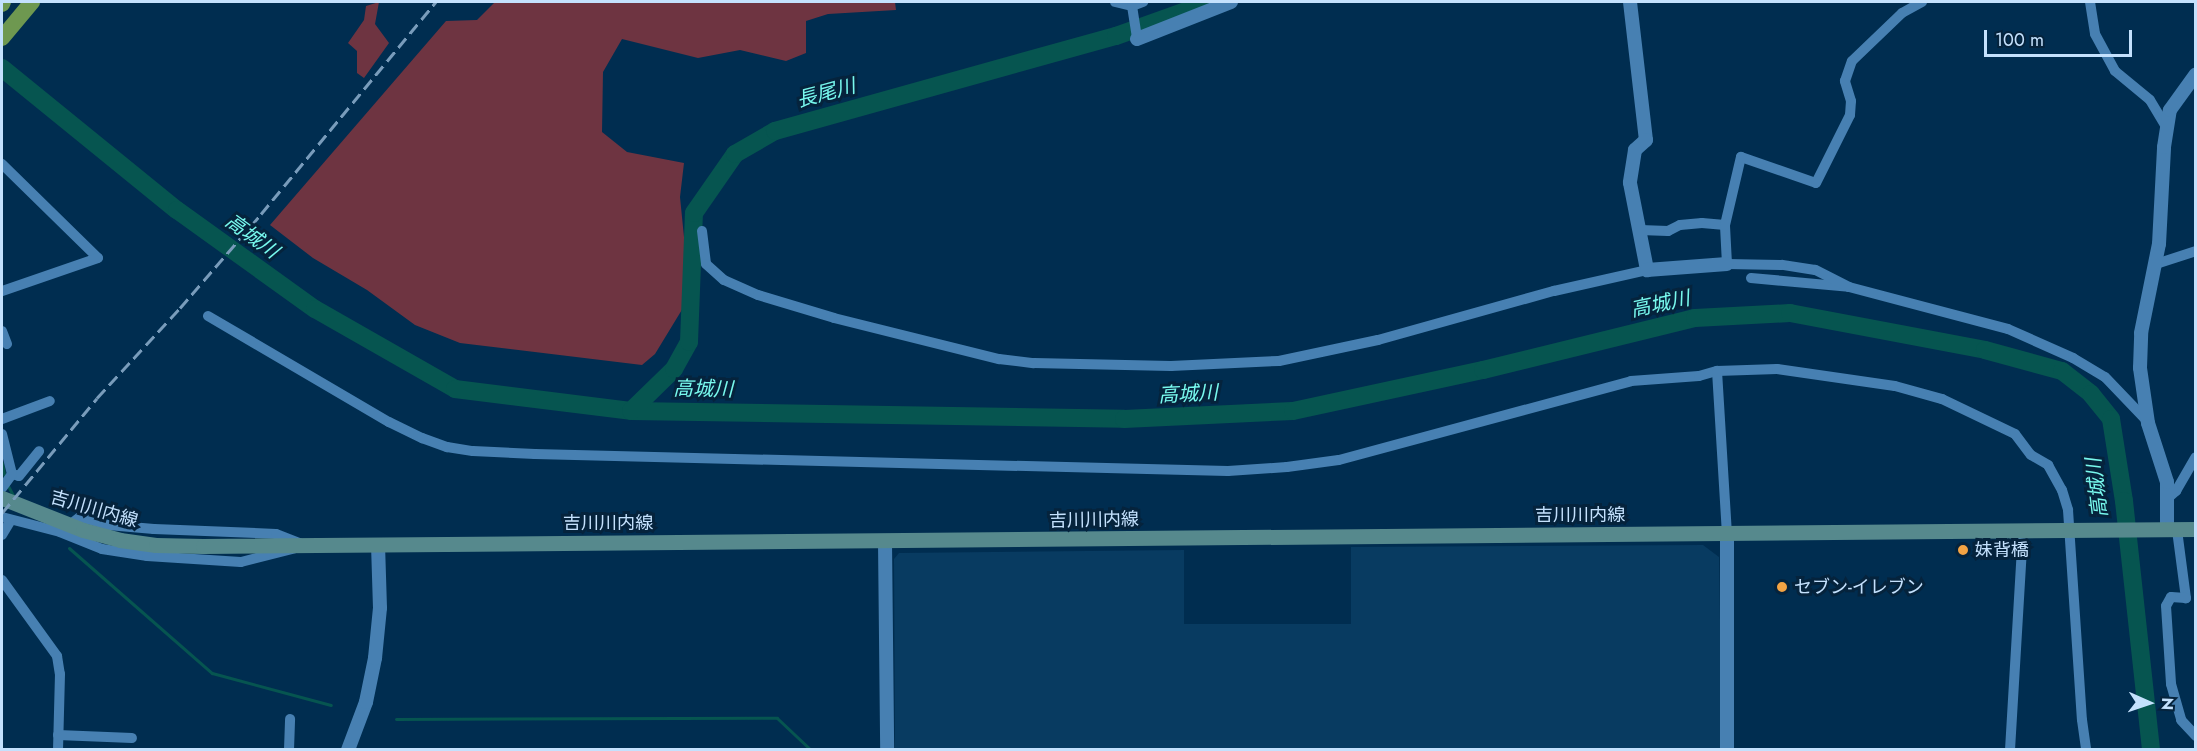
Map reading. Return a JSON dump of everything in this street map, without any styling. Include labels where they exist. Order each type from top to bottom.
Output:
[{"type":"highway","points":[[2,38],[32,2]]},
{"type":"main road","name":"吉川川内線","points":[[5,485],[73,526],[120,540],[156,545],[203,546],[885,542],[2196,529]]},
{"type":"street","points":[[1115,2],[1138,4],[1135,22],[1136,37],[1232,2]]},
{"type":"street","points":[[1630,2],[1646,141],[1635,150],[1630,183],[1647,270]]},
{"type":"street","points":[[1727,264],[1725,225],[1741,157],[1816,183],[1850,115],[1851,101],[1845,81],[1852,61],[1902,13],[1923,2]]},
{"type":"street","points":[[2090,2],[2095,34],[2115,71],[2150,100],[2166,128]]},
{"type":"street","points":[[2196,74],[2170,110],[2166,128],[2156,264],[2141,333],[2140,368],[2148,423],[2167,483],[2172,530],[2191,599],[2171,597],[2166,606],[2170,684],[2181,720],[2196,736]]},
{"type":"street","points":[[2,164],[98,258],[2,291]]},
{"type":"street","points":[[1640,230],[1668,231],[1680,225],[1702,223],[1725,225]]},
{"type":"street","points":[[702,231],[706,264],[724,280],[758,295],[834,318],[999,359],[1034,363],[1171,366],[1279,362],[1359,345],[1554,291],[1647,270],[1727,264],[1782,265],[1815,270],[1849,287]]},
{"type":"street","points":[[2156,264],[2196,251]]},
{"type":"street","points":[[1751,278],[1849,287],[2008,329],[2073,358],[2105,377],[2148,423]]},
{"type":"street","points":[[208,316],[389,422],[422,438],[447,447],[473,451],[535,454],[1142,471],[1228,471],[1287,467],[1339,460],[1631,381],[1699,376],[1717,371],[1777,369],[1895,386],[1942,399],[2015,434],[2031,455],[2048,465],[2062,490],[2068,510],[2086,750]]},
{"type":"street","points":[[2,331],[7,344]]},
{"type":"street","points":[[1717,371],[1727,534],[1727,750]]},
{"type":"street","points":[[2,419],[50,401]]},
{"type":"street","points":[[2,434],[5,485],[19,476],[39,451]]},
{"type":"street","points":[[2168,498],[2176,491],[2196,457]]},
{"type":"street","points":[[60,532],[80,517],[108,525],[154,529],[276,534],[305,545]]},
{"type":"street","points":[[2,535],[6,518],[60,532],[102,549],[195,561],[241,562],[276,555],[305,545]]},
{"type":"street","points":[[2010,750],[2024,531]]},
{"type":"street","points":[[885,542],[887,750]]},
{"type":"street","points":[[348,750],[366,702],[375,658],[380,608],[378,545]]},
{"type":"street","points":[[2,580],[57,656],[60,674],[58,750]]},
{"type":"street","points":[[289,750],[290,719]]},
{"type":"street","points":[[58,735],[132,738]]},
{"type":"shaded area","points":[[379,2],[375,24],[389,43],[364,78],[357,73],[357,51],[348,43],[364,20],[366,6]]},
{"type":"shaded area","points":[[495,2],[895,2],[896,10],[828,14],[806,21],[806,53],[786,61],[740,50],[698,58],[622,39],[603,72],[602,132],[627,152],[684,163],[680,197],[686,257],[683,308],[655,354],[642,365],[460,343],[415,325],[367,290],[313,258],[270,225],[446,21],[477,20]]},
{"type":"shaded area","points":[[1703,545],[1719,557],[1722,749],[895,749],[894,559],[899,553],[1184,550],[1184,624],[1351,624],[1351,547]]},
{"type":"waterway","name":"長尾川","points":[[631,411],[674,369],[689,342],[694,213],[735,154],[775,131],[1116,36],[1211,2]]},
{"type":"waterway","name":"高城川","points":[[2,68],[177,210],[315,309],[455,389],[631,411],[1124,419],[1293,411],[1483,370],[1695,318],[1790,313],[1985,350],[2062,371],[2091,394],[2111,419],[2124,501],[2151,750]]},
{"type":"waterway","points":[[2,463],[5,478]]},
{"type":"waterway","points":[[7,484],[14,497]]},
{"type":"waterway","points":[[69,548],[212,673],[331,705]]},
{"type":"waterway","points":[[396,719],[777,718],[811,750]]},
{"type":"railway","points":[[2,513],[97,398],[180,308],[261,214],[436,2]]},
{"type":"place","name":"妹背橋","points":[[1963,550]]},
{"type":"place","name":"セブン-イレブン","points":[[1782,587]]}]
